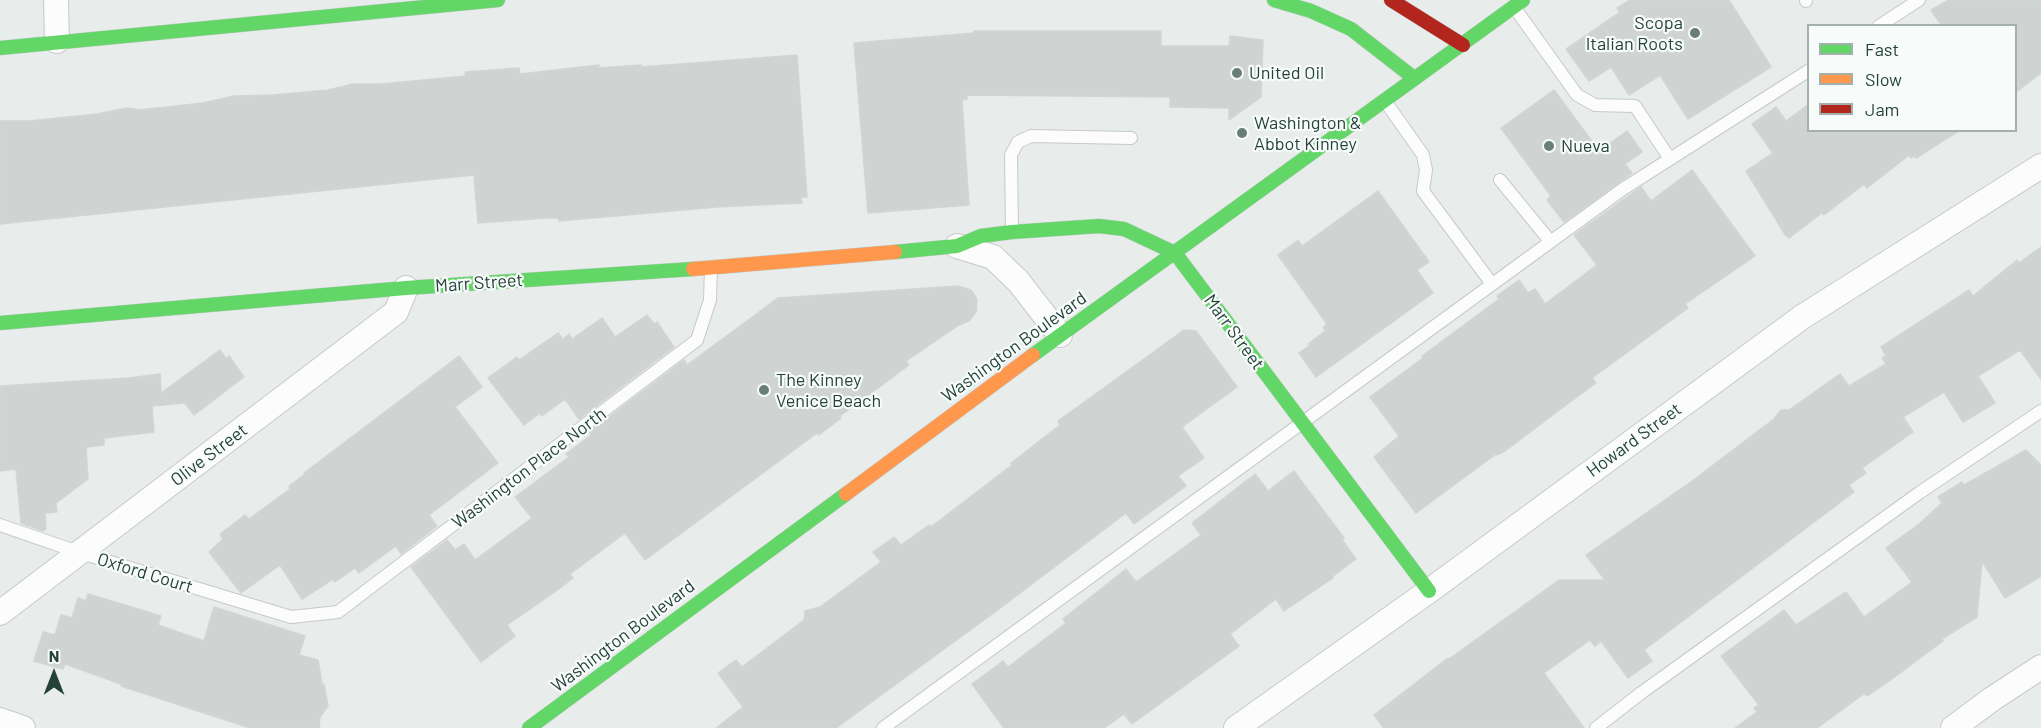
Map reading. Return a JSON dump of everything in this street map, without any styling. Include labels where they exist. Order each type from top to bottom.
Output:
[{"type":"street","points":[[56,0],[57,41]]},
{"type":"street","points":[[0,48],[415,3],[498,0]]},
{"type":"street","points":[[1274,0],[1311,11],[1351,29],[1413,78]]},
{"type":"street","points":[[1391,0],[1463,45]]},
{"type":"street","name":"Washington Boulevard","points":[[529,728],[1060,335],[1519,3]]},
{"type":"street","name":"Howard Street","points":[[1236,728],[1429,591],[1802,317],[2041,166]]},
{"type":"street","name":"Marr Street","points":[[0,323],[406,288],[711,268],[957,246],[981,236],[1012,232],[1099,226],[1124,229],[1175,253],[1429,591]]},
{"type":"street","name":"Marr Street","points":[[957,246],[993,257],[1018,281],[1060,335]]},
{"type":"street","name":"Olive Street","points":[[0,613],[396,312],[406,288]]},
{"type":"street","points":[[1953,728],[1992,699],[2041,668]]},
{"type":"street","points":[[0,720],[23,728]]},
{"type":"lane","points":[[1882,24],[1919,0]]},
{"type":"lane","points":[[1519,3],[1577,95],[1595,105],[1635,106],[1670,159]]},
{"type":"lane","points":[[883,728],[1623,189],[1807,71]]},
{"type":"lane","points":[[1384,100],[1423,155],[1426,170],[1423,190],[1492,284]]},
{"type":"lane","points":[[1012,232],[1011,155],[1018,142],[1031,136],[1131,138]]},
{"type":"lane","points":[[1500,180],[1550,241]]},
{"type":"lane","name":"Washington Place North","points":[[291,618],[338,612],[698,340],[710,300],[711,268]]},
{"type":"lane","points":[[1596,728],[1641,693],[1919,493],[2041,411]]},
{"type":"lane","name":"Oxford Court","points":[[0,525],[81,553],[291,618]]},
{"type":"building","points":[[1630,0],[1729,0],[1771,67],[1688,119],[1660,75],[1629,95],[1611,67],[1589,81],[1566,49],[1620,12],[1617,8]]},
{"type":"building","points":[[1949,0],[2041,0],[2041,73],[2017,91],[2017,24],[1941,24],[1931,10]]},
{"type":"building","points":[[974,31],[1161,31],[1161,46],[1229,46],[1230,36],[1263,40],[1261,97],[1229,120],[1229,108],[1170,107],[1170,97],[967,95],[967,99],[962,100],[969,205],[868,213],[854,43],[974,33]]},
{"type":"building","points":[[797,55],[807,197],[801,197],[802,203],[717,207],[559,221],[558,218],[546,218],[478,223],[474,175],[0,224],[0,121],[29,121],[97,114],[127,108],[139,110],[203,103],[234,96],[328,90],[353,84],[381,84],[466,76],[465,72],[519,68],[520,74],[599,65],[599,68],[641,65],[641,67]]},
{"type":"building","points":[[1554,90],[1599,151],[1627,131],[1642,152],[1625,164],[1632,173],[1564,222],[1547,200],[1551,196],[1501,128]]},
{"type":"building","points":[[1807,105],[1807,132],[1957,132],[1916,158],[1914,156],[1911,158],[1909,155],[1867,188],[1864,184],[1789,238],[1746,171],[1773,153],[1752,124],[1776,107],[1786,121]]},
{"type":"building","points":[[1692,170],[1755,256],[1685,304],[1688,308],[1592,378],[1596,383],[1505,451],[1496,454],[1416,513],[1374,457],[1399,436],[1370,397],[1499,299],[1497,296],[1519,280],[1528,293],[1535,289],[1545,304],[1597,265],[1574,235],[1641,187],[1651,201]]},
{"type":"building","points":[[1378,191],[1429,262],[1417,270],[1433,293],[1316,377],[1299,353],[1325,331],[1323,327],[1327,324],[1278,255],[1298,240],[1302,246]]},
{"type":"building","points":[[2041,247],[2041,379],[2020,350],[1978,376],[1995,403],[1963,422],[1944,392],[1903,417],[1913,432],[1862,468],[1866,473],[1849,485],[1854,492],[1644,650],[1652,661],[1628,678],[1601,641],[1595,646],[1590,640],[1544,673],[1584,728],[1384,728],[1374,715],[1448,658],[1559,580],[1605,580],[1586,555],[1692,481],[1774,419],[1781,410],[1789,410],[1840,374],[1849,386],[1886,364],[1882,358],[1886,356],[1881,347],[1969,290],[1973,296],[2017,260],[2019,263]]},
{"type":"building","points":[[958,286],[971,290],[977,299],[976,312],[969,321],[959,325],[906,361],[909,365],[840,416],[841,418],[819,435],[817,433],[645,560],[625,533],[570,574],[573,578],[559,589],[507,625],[515,636],[481,662],[411,567],[447,540],[455,550],[464,544],[475,560],[532,518],[515,497],[569,457],[566,454],[591,435],[589,432],[684,360],[687,365],[778,298]]},
{"type":"building","points":[[647,315],[654,324],[657,322],[674,347],[579,419],[565,399],[542,416],[540,413],[524,425],[488,378],[517,357],[519,360],[558,333],[563,339],[569,334],[572,339],[602,318],[615,337]]},
{"type":"building","points":[[1184,330],[1196,331],[1237,387],[1182,427],[1204,458],[1178,476],[1186,486],[1134,524],[1126,513],[836,728],[716,728],[743,707],[718,673],[736,660],[742,667],[804,620],[805,611],[820,607],[881,562],[873,552],[894,537],[901,545],[929,525],[931,527],[1060,425],[1058,421]]},
{"type":"building","points":[[220,350],[226,359],[229,356],[244,377],[194,415],[185,403],[152,406],[154,432],[104,438],[104,445],[86,447],[88,479],[56,503],[57,512],[45,513],[46,529],[43,531],[21,523],[16,469],[0,471],[0,386],[160,374],[161,393]]},
{"type":"building","points":[[459,356],[482,387],[455,407],[498,463],[429,515],[437,526],[401,554],[396,546],[359,573],[355,568],[335,582],[333,579],[302,599],[280,565],[241,593],[209,552],[223,539],[220,534],[245,515],[249,519],[290,489],[289,486],[304,473]]},
{"type":"building","points":[[2026,450],[2041,465],[2041,576],[2005,598],[1982,561],[1977,617],[1942,639],[1943,641],[1888,682],[1867,696],[1865,693],[1817,728],[1735,728],[1757,712],[1754,708],[1759,705],[1721,656],[1784,610],[1796,625],[1846,592],[1864,617],[1912,582],[1886,548],[1919,524],[1942,503],[1938,497],[1962,482],[1964,485]]},
{"type":"building","points":[[1294,471],[1344,538],[1342,540],[1356,559],[1333,578],[1284,611],[1276,599],[1230,634],[1239,646],[1132,724],[1124,714],[1104,728],[1004,728],[972,684],[1003,661],[1008,667],[1066,623],[1063,619],[1126,569],[1136,582],[1201,535],[1192,523],[1255,474],[1268,491]]},
{"type":"building","points":[[88,594],[161,616],[158,625],[204,641],[214,607],[305,636],[299,655],[318,660],[328,706],[320,717],[319,728],[250,728],[121,686],[121,684],[65,664],[63,669],[34,661],[43,632],[55,635],[61,615],[72,618],[78,598],[86,601]]},
{"type":"traffic: fast","points":[[0,48],[498,0]]},
{"type":"traffic: fast","points":[[1274,0],[1311,11],[1351,29],[1414,78]]},
{"type":"traffic: fast","points":[[1033,355],[1523,0]]},
{"type":"traffic: fast","points":[[895,252],[957,246],[981,236],[1012,232],[1099,226],[1124,229],[1175,253],[1429,591]]},
{"type":"traffic: fast","points":[[0,323],[406,288],[693,269]]},
{"type":"traffic: fast","points":[[529,728],[846,494]]},
{"type":"traffic: slow","points":[[693,269],[895,252]]},
{"type":"traffic: slow","points":[[846,494],[1033,355]]},
{"type":"traffic: jam","points":[[1391,0],[1463,45]]},
{"type":"place","name":"Scopa Italian Roots","points":[[1695,33]]},
{"type":"place","name":"United Oil","points":[[1237,73]]},
{"type":"place","name":"Washington & Abbot Kinney","points":[[1242,133]]},
{"type":"place","name":"Nueva","points":[[1549,146]]},
{"type":"place","name":"The Kinney Venice Beach","points":[[764,390]]}]
